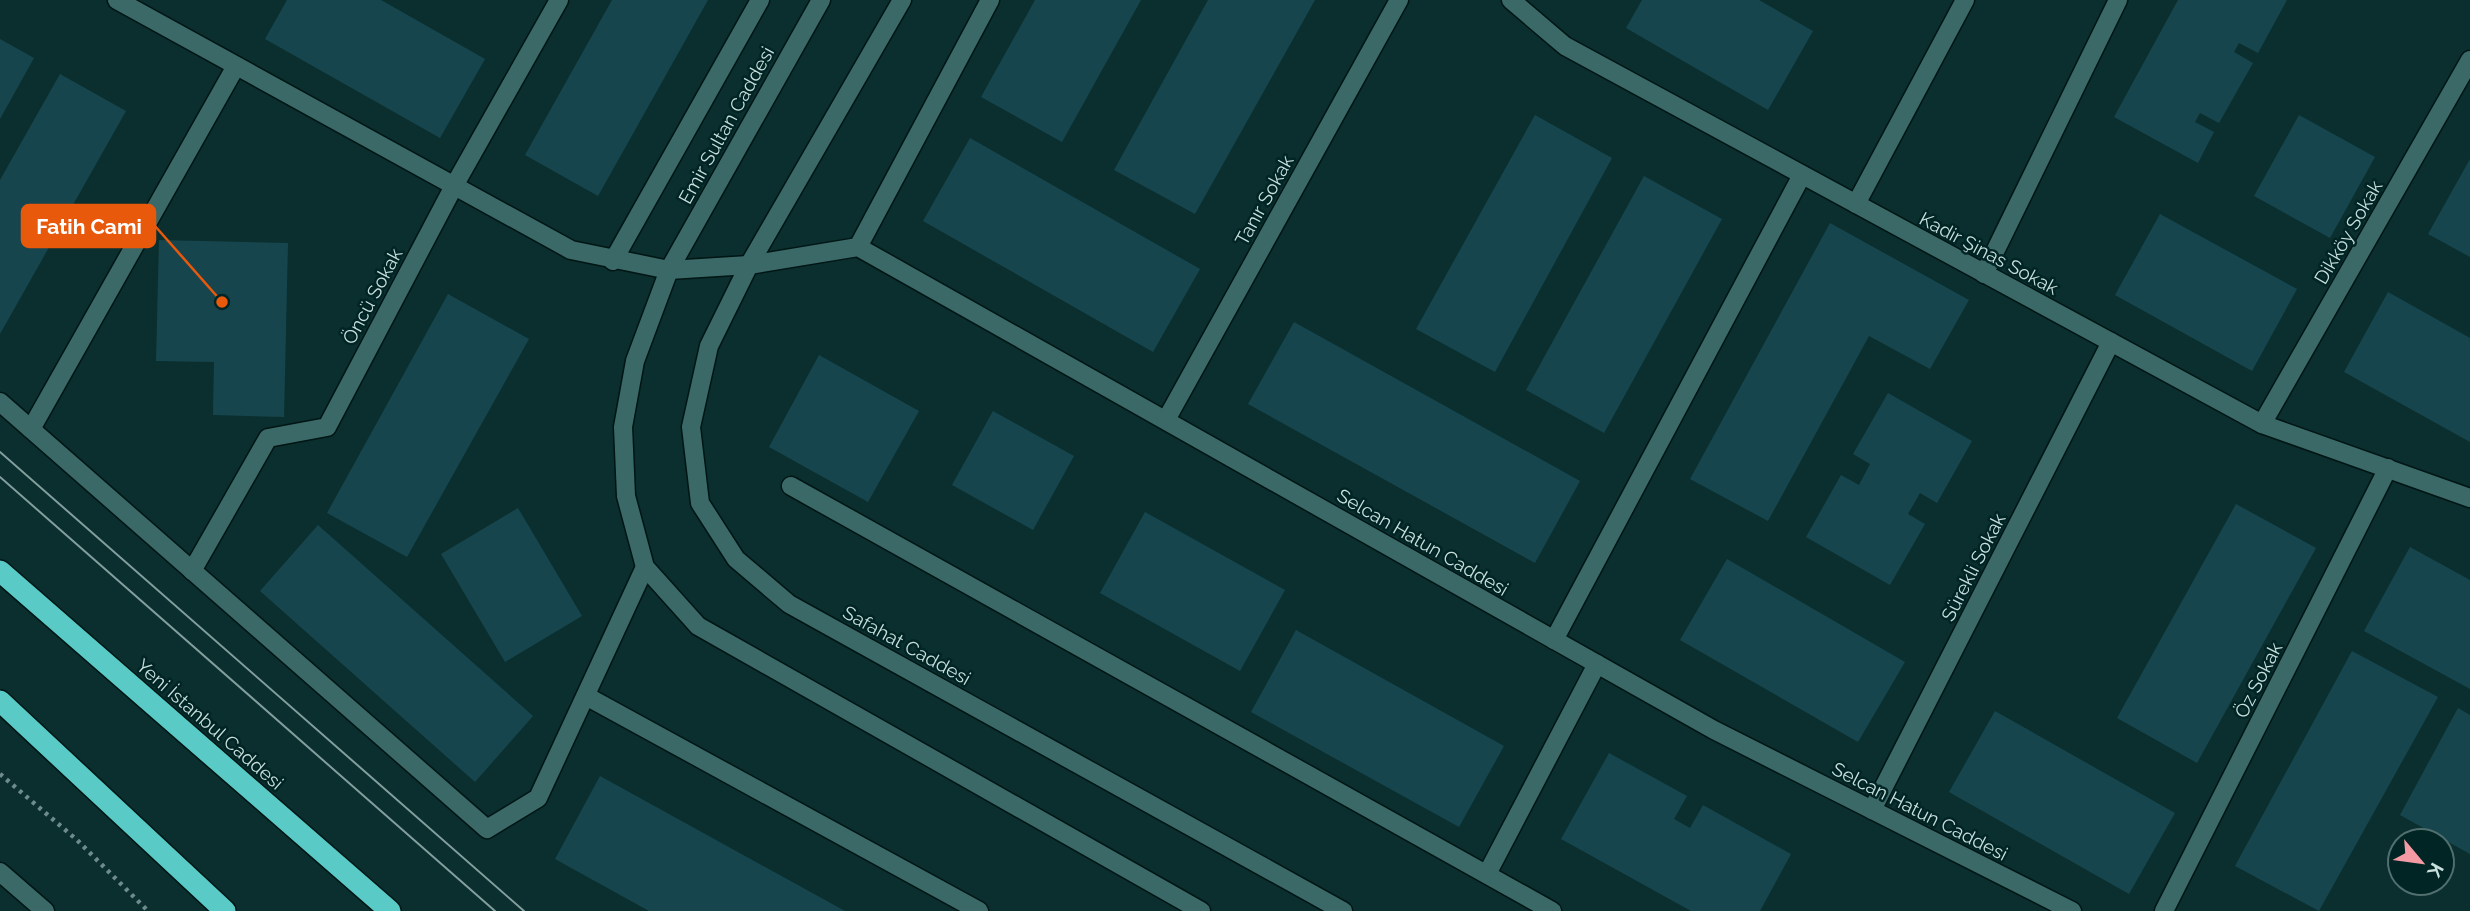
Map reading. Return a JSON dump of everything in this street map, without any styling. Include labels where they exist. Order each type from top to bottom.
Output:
[{"type":"highway","name":"Yeni İstanbul Caddesi","points":[[0,571],[390,911]]},
{"type":"highway","points":[[0,701],[225,911]]},
{"type":"street","points":[[117,0],[571,250],[613,261],[669,270],[749,265],[858,247],[990,0]]},
{"type":"street","points":[[613,261],[760,0]]},
{"type":"street","name":"Emir Sultan Caddesi","points":[[669,270],[821,0]]},
{"type":"street","points":[[749,265],[902,0]]},
{"type":"street","name":"Tanır Sokak","points":[[1166,421],[1399,0]]},
{"type":"street","name":"Kadir Şinas Sokak","points":[[1511,0],[1565,46],[2262,424],[2470,498]]},
{"type":"street","points":[[1856,204],[1965,0]]},
{"type":"street","points":[[1984,274],[2119,0]]},
{"type":"street","name":"Öncü Sokak","points":[[192,571],[268,438],[327,428],[454,186],[556,1]]},
{"type":"street","name":"Dikköy Sokak","points":[[2262,424],[2470,61]]},
{"type":"street","points":[[31,429],[236,66]]},
{"type":"street","points":[[1554,640],[1802,175]]},
{"type":"street","name":"Selcan Hatun Caddesi","points":[[858,247],[1714,730],[2072,911]]},
{"type":"street","name":"Safahat Caddesi","points":[[749,265],[709,346],[691,428],[700,503],[736,559],[789,604],[1343,911]]},
{"type":"street","points":[[669,270],[635,361],[623,427],[626,496],[645,567],[698,626],[1201,911]]},
{"type":"street","name":"Sürekli Sokak","points":[[1872,810],[2111,342]]},
{"type":"street","points":[[0,402],[487,829],[538,798],[645,567]]},
{"type":"street","name":"Öz Sokak","points":[[2164,911],[2388,468]]},
{"type":"street","points":[[791,486],[1552,911]]},
{"type":"street","points":[[1487,874],[1597,664]]},
{"type":"street","points":[[586,696],[979,911]]},
{"type":"street","points":[[0,872],[45,911]]},
{"type":"path","points":[[0,774],[77,840],[148,911]]},
{"type":"building","points":[[287,0],[381,0],[485,59],[440,138],[265,39]]},
{"type":"building","points":[[612,0],[708,0],[598,196],[525,155]]},
{"type":"building","points":[[1035,0],[1141,0],[1062,142],[981,97]]},
{"type":"building","points":[[1208,0],[1315,0],[1195,214],[1114,170]]},
{"type":"building","points":[[1642,0],[1759,0],[1813,31],[1768,110],[1626,28]]},
{"type":"building","points":[[2178,0],[2287,0],[2258,53],[2239,43],[2234,52],[2253,63],[2219,123],[2200,113],[2195,122],[2214,132],[2198,163],[2114,117]]},
{"type":"building","points":[[0,39],[34,58],[0,119]]},
{"type":"building","points":[[60,74],[126,111],[0,334],[0,180]]},
{"type":"building","points":[[1535,115],[1612,158],[1495,372],[1416,329]]},
{"type":"building","points":[[2299,115],[2375,157],[2330,238],[2254,196]]},
{"type":"building","points":[[970,138],[1200,269],[1153,352],[923,221]]},
{"type":"building","points":[[2470,159],[2470,257],[2428,234]]},
{"type":"building","points":[[1644,176],[1722,219],[1604,433],[1526,390]]},
{"type":"building","points":[[2160,214],[2297,289],[2252,371],[2115,295]]},
{"type":"building","points":[[1830,223],[1969,300],[1930,369],[1869,336],[1768,521],[1690,479]]},
{"type":"building","points":[[159,240],[288,243],[284,417],[213,415],[214,362],[156,361]]},
{"type":"building","points":[[2388,292],[2470,338],[2470,442],[2344,372]]},
{"type":"building","points":[[448,294],[529,339],[407,557],[327,513]]},
{"type":"building","points":[[1294,322],[1580,481],[1535,563],[1248,404]]},
{"type":"building","points":[[819,355],[919,411],[868,502],[769,447]]},
{"type":"building","points":[[1888,393],[1972,441],[1937,503],[1920,493],[1908,514],[1925,524],[1890,585],[1806,537],[1841,475],[1859,485],[1870,464],[1853,454]]},
{"type":"building","points":[[993,411],[1074,456],[1033,530],[952,485]]},
{"type":"building","points":[[2236,504],[2316,548],[2197,763],[2117,718]]},
{"type":"building","points":[[518,508],[582,616],[505,662],[441,554]]},
{"type":"building","points":[[1145,512],[1285,590],[1240,671],[1100,593]]},
{"type":"building","points":[[318,525],[533,716],[475,782],[260,591]]},
{"type":"building","points":[[2410,547],[2470,580],[2470,689],[2364,631]]},
{"type":"building","points":[[1727,559],[1905,662],[1858,742],[1680,640]]},
{"type":"building","points":[[1296,630],[1504,746],[1459,827],[1251,712]]},
{"type":"building","points":[[2352,651],[2438,697],[2319,911],[2235,866]]},
{"type":"building","points":[[2458,708],[2470,715],[2470,854],[2456,846],[2456,827],[2422,827],[2400,815]]},
{"type":"building","points":[[1995,711],[2175,813],[2129,894],[1949,792]]},
{"type":"building","points":[[1609,753],[1687,796],[1674,819],[1690,828],[1703,805],[1791,854],[1760,911],[1691,911],[1561,839]]},
{"type":"building","points":[[600,776],[845,911],[649,911],[555,859]]},
{"type":"tram line","points":[[0,452],[524,911]]},
{"type":"tram line","points":[[0,477],[495,911]]},
{"type":"place","name":"Fatih Cami","points":[[222,302]]}]
